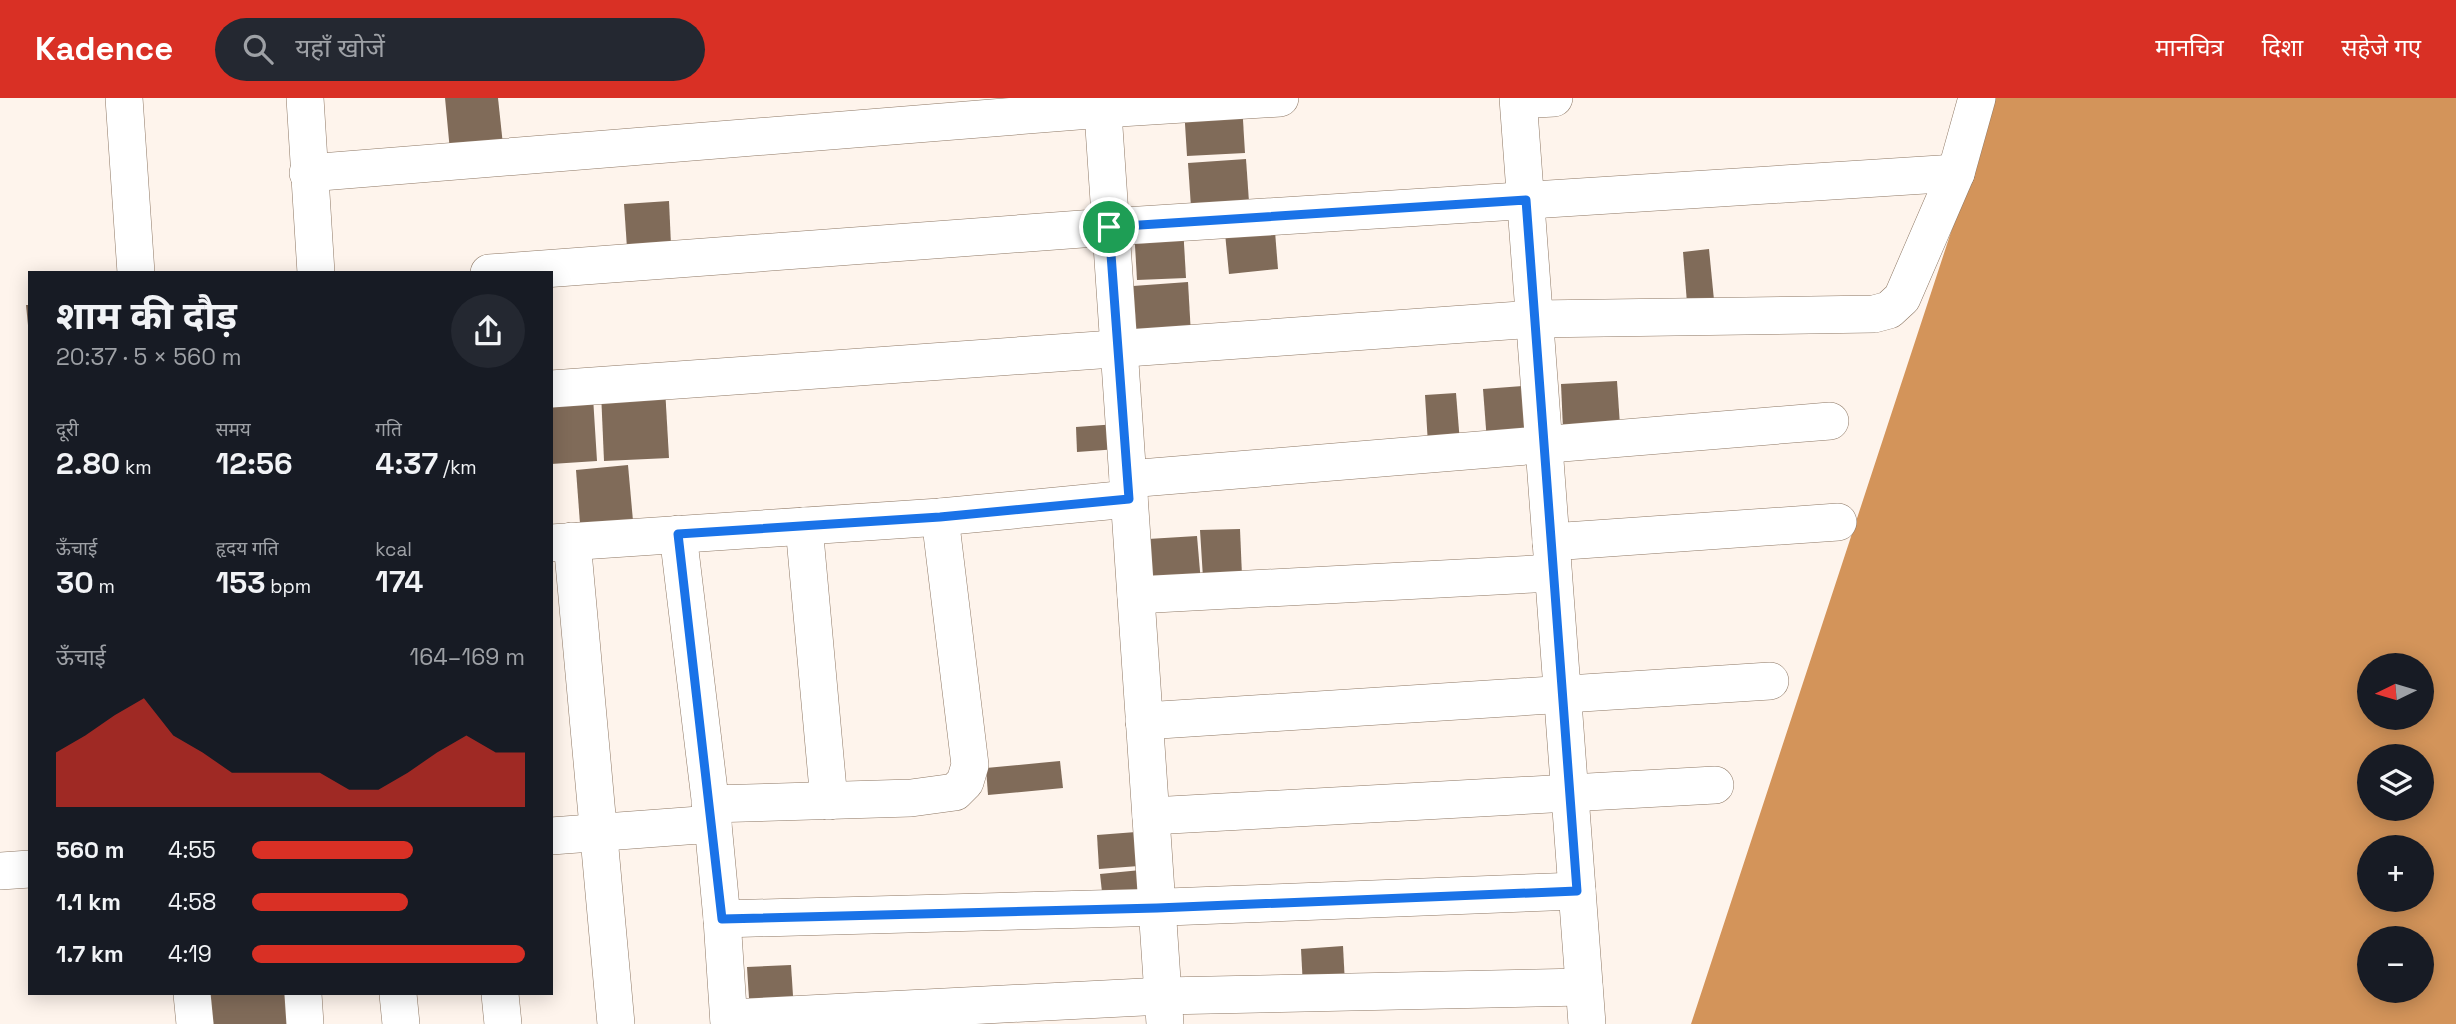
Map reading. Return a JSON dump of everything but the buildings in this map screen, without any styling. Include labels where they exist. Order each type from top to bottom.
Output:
[{"type":"street","points":[[124,98],[136,271]]},
{"type":"street","points":[[305,98],[316,271]]},
{"type":"street","points":[[308,173],[1103,103],[1280,98]]},
{"type":"street","points":[[553,389],[1535,319],[1874,314],[1889,310],[1902,298],[1956,173],[1977,98]]},
{"type":"street","points":[[1530,99],[1526,200],[1587,1024]]},
{"type":"street","points":[[1103,103],[1109,227],[1164,1010]]},
{"type":"street","points":[[516,271],[1109,227],[1956,173]]},
{"type":"street","points":[[616,1024],[598,833],[562,542],[940,517],[1128,489],[1544,446],[1830,421]]},
{"type":"street","points":[[553,836],[598,833],[711,814],[955,792],[965,782],[970,765],[940,517]]},
{"type":"street","points":[[1136,595],[1552,558],[1838,522]]},
{"type":"street","points":[[804,526],[829,802]]},
{"type":"street","points":[[678,534],[722,919],[729,1021],[1164,1010],[1584,987]]},
{"type":"street","points":[[1144,721],[1769,681]]},
{"type":"street","points":[[1151,816],[1715,785]]},
{"type":"street","points":[[0,871],[28,869]]},
{"type":"street","points":[[722,919],[1157,908],[1577,891]]},
{"type":"street","points":[[192,995],[195,1024]]},
{"type":"street","points":[[303,995],[305,1024]]},
{"type":"street","points":[[398,995],[401,1024]]},
{"type":"street","points":[[500,995],[503,1024]]},
{"type":"shaded area","points":[[1995,98],[2456,98],[2456,1024],[1691,1024]]},
{"type":"route","points":[[1526,200],[1577,891],[1157,908],[722,919],[678,534],[940,517],[1129,499],[1109,227],[1526,200]]}]
